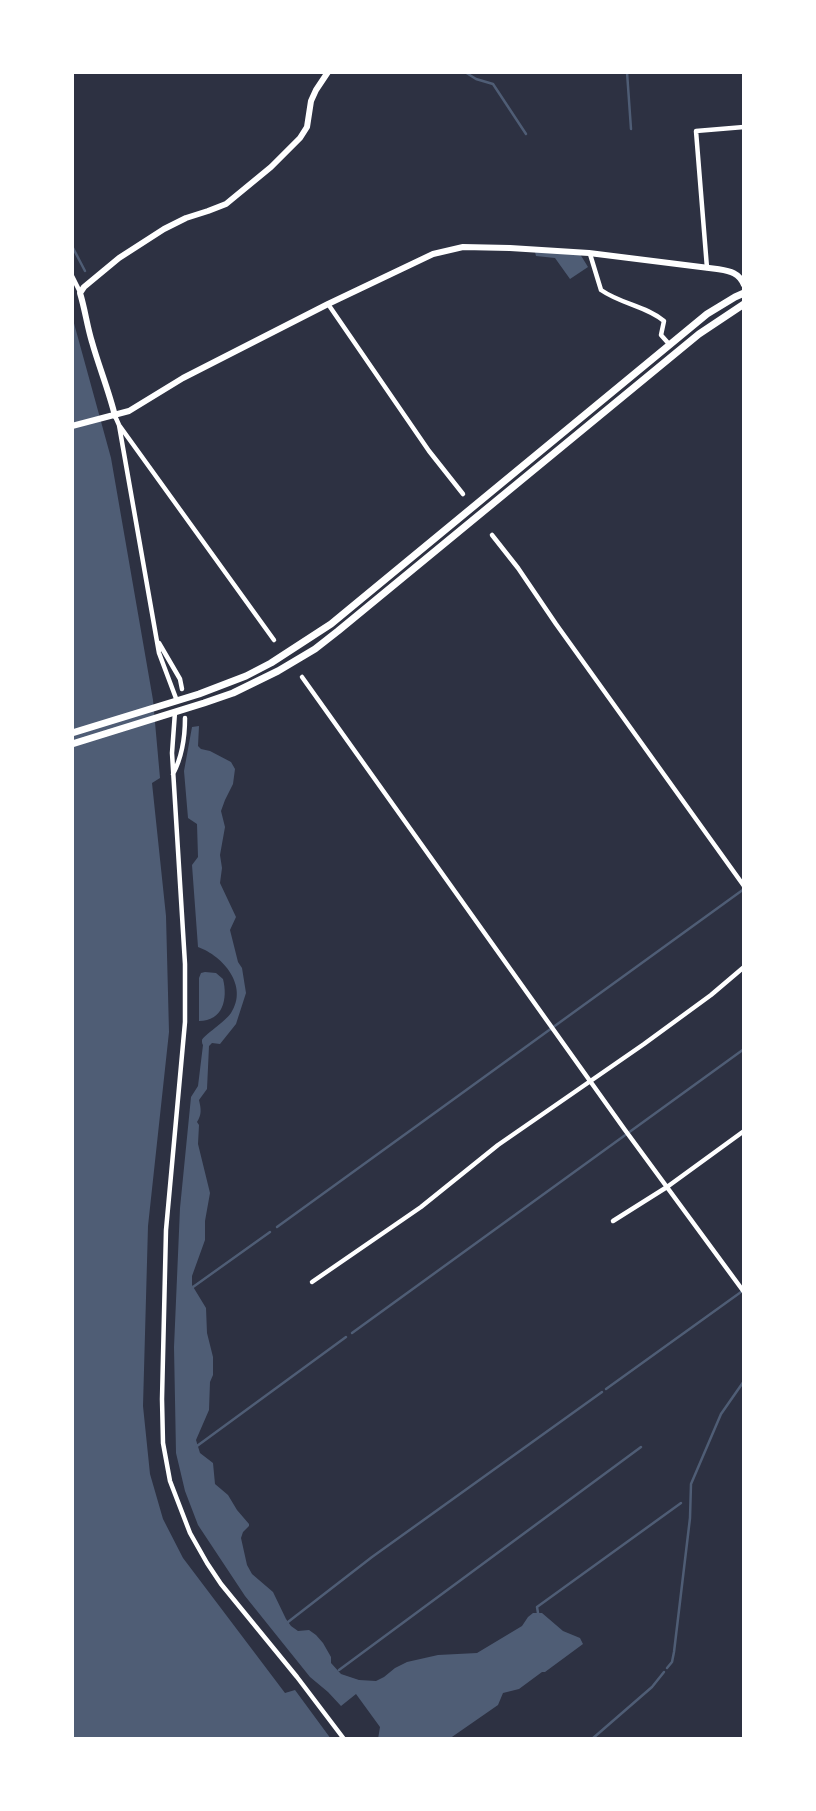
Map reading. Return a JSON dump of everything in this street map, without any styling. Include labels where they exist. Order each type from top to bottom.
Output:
[{"type":"highway","points":[[72,733],[177,701],[246,676],[323,629],[669,344],[707,314],[744,293]]},
{"type":"highway","points":[[72,744],[204,703],[256,683],[315,649],[699,334],[744,304]]},
{"type":"main road","points":[[115,416],[80,293],[119,258],[164,229],[226,204],[287,152],[307,127],[311,101],[328,72]]},
{"type":"main road","points":[[72,426],[130,411],[183,378],[328,304],[422,258],[455,248],[589,253],[707,268],[735,273],[744,285]]},
{"type":"street","points":[[707,268],[696,131],[744,127]]},
{"type":"street","points":[[589,253],[601,290],[664,321],[662,335],[669,344]]},
{"type":"street","points":[[72,276],[80,293]]},
{"type":"street","points":[[328,304],[429,451],[463,494]]},
{"type":"street","points":[[115,416],[274,640]]},
{"type":"street","points":[[119,425],[156,639],[177,701]]},
{"type":"street","points":[[492,535],[744,886]]},
{"type":"street","points":[[156,639],[180,679],[182,689]]},
{"type":"street","points":[[302,677],[744,1292]]},
{"type":"street","points":[[175,712],[172,753],[185,964],[185,1022],[166,1230],[163,1443],[170,1481],[190,1533],[206,1563],[344,1739]]},
{"type":"street","points":[[173,775],[178,766],[186,718]]},
{"type":"street","points":[[312,1282],[421,1207],[498,1145],[711,995],[744,967]]},
{"type":"street","points":[[613,1221],[667,1187],[744,1131]]},
{"type":"water","points":[[535,252],[580,254],[588,267],[570,279],[555,258],[536,256]]},
{"type":"water","points":[[72,316],[111,458],[153,700],[160,778],[152,783],[166,916],[169,1032],[148,1226],[143,1406],[150,1474],[163,1519],[183,1558],[285,1693],[295,1690],[331,1739],[72,1739]]},
{"type":"water","points":[[199,726],[198,746],[231,762],[235,769],[233,784],[221,811],[225,827],[220,855],[220,883],[236,917],[230,930],[242,968],[246,993],[236,1024],[220,1044],[212,1043],[209,1046],[207,1089],[199,1100],[201,1111],[197,1122],[198,1144],[210,1193],[205,1240],[192,1276],[192,1285],[206,1308],[213,1375],[210,1382],[209,1410],[196,1440],[200,1453],[213,1463],[215,1484],[228,1495],[249,1524],[241,1538],[247,1565],[252,1574],[273,1592],[291,1626],[298,1631],[309,1630],[316,1635],[331,1657],[331,1663],[341,1674],[359,1680],[376,1681],[407,1662],[438,1655],[477,1653],[522,1626],[533,1613],[542,1613],[563,1631],[580,1638],[583,1644],[519,1689],[503,1693],[498,1705],[449,1739],[378,1739],[380,1727],[356,1694],[341,1706],[310,1677],[245,1596],[198,1525],[185,1491],[176,1453],[174,1347],[180,1208],[191,1097],[198,1086],[202,1040],[231,1013],[237,993],[231,973],[216,957],[198,947],[192,865],[198,857],[197,824],[188,818],[184,771],[192,727]]},
{"type":"water","points":[[201,973],[216,973],[223,979],[225,994],[218,1013],[207,1020],[199,1021],[199,978]]},
{"type":"waterway","points":[[465,72],[476,79],[493,84],[526,134]]},
{"type":"waterway","points":[[627,72],[631,129]]},
{"type":"waterway","points":[[72,246],[85,271]]},
{"type":"waterway","points":[[277,1227],[744,889]]},
{"type":"waterway","points":[[352,1333],[744,1049]]},
{"type":"waterway","points":[[193,1287],[270,1232]]},
{"type":"waterway","points":[[606,1389],[741,1292]]},
{"type":"waterway","points":[[197,1446],[346,1337]]},
{"type":"waterway","points":[[667,1668],[672,1662],[674,1652],[690,1518],[691,1484],[721,1414],[744,1381]]},
{"type":"waterway","points":[[288,1622],[372,1557],[602,1392]]},
{"type":"waterway","points":[[339,1670],[641,1447]]},
{"type":"waterway","points":[[538,1613],[537,1607],[681,1503]]},
{"type":"waterway","points":[[592,1739],[652,1687],[664,1672]]}]
